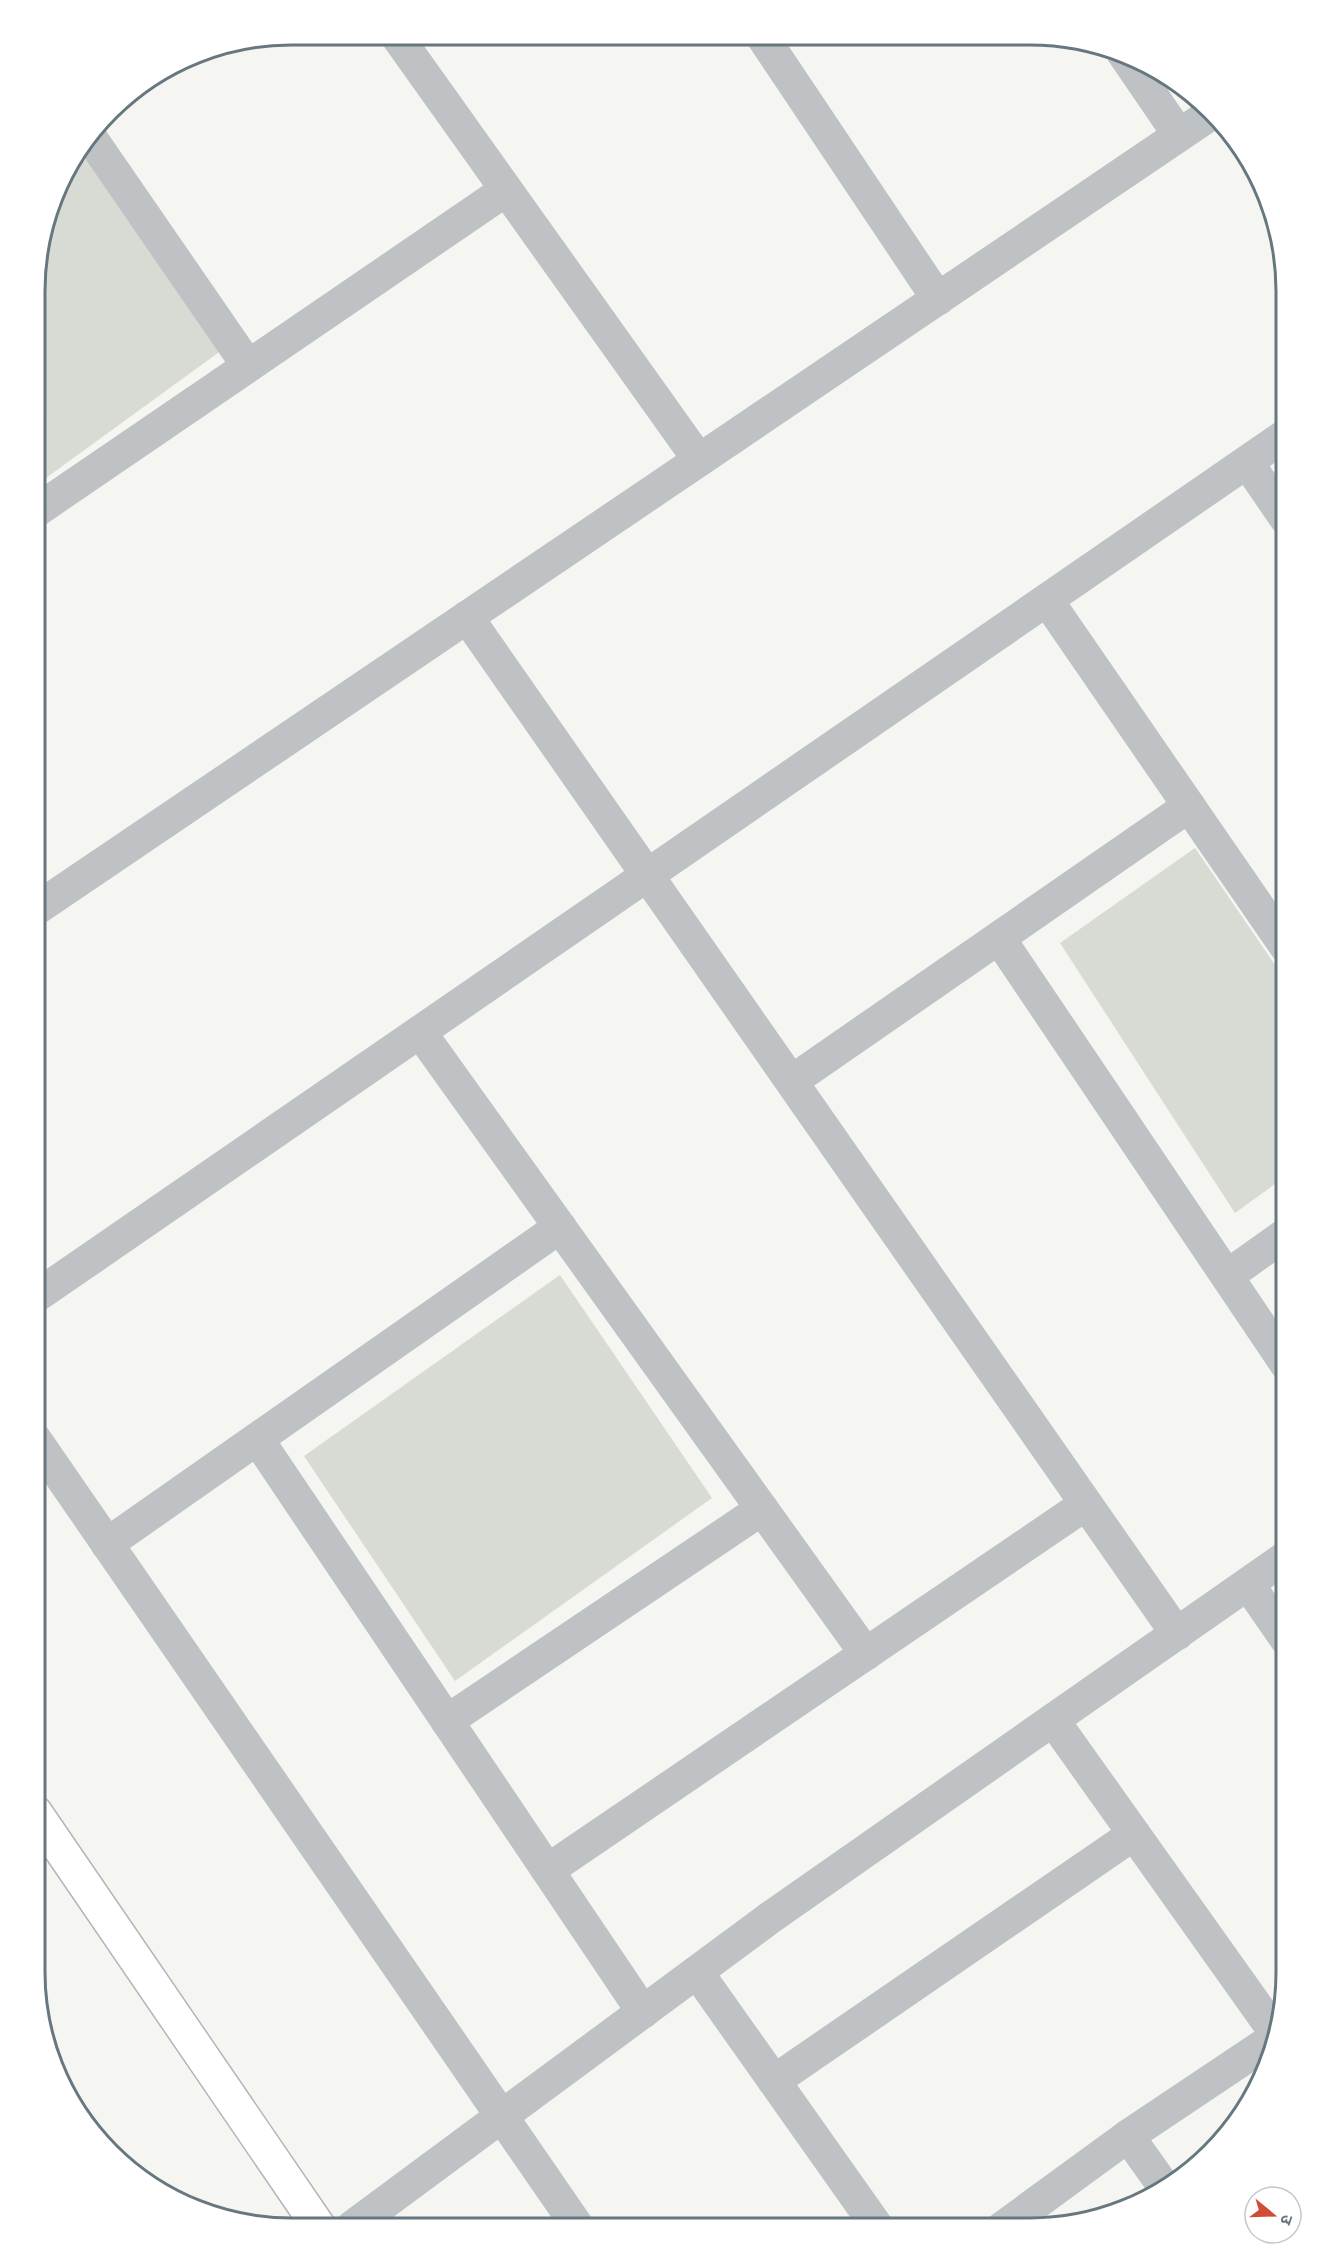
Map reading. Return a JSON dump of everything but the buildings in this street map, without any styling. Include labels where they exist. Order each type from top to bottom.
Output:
[{"type":"street","points":[[403,45],[699,460]]},
{"type":"street","points":[[768,45],[938,299]]},
{"type":"street","points":[[1133,68],[1179,135]]},
{"type":"street","points":[[45,903],[1205,118]]},
{"type":"street","points":[[94,143],[248,366]]},
{"type":"street","points":[[45,506],[506,190]]},
{"type":"street","points":[[45,1290],[1276,442]]},
{"type":"street","points":[[1247,462],[1276,504]]},
{"type":"street","points":[[1047,600],[1276,932]]},
{"type":"street","points":[[467,617],[1177,1634]]},
{"type":"street","points":[[792,1081],[1189,806]]},
{"type":"street","points":[[999,938],[1276,1349]]},
{"type":"street","points":[[420,1032],[866,1654]]},
{"type":"street","points":[[107,1544],[560,1227]]},
{"type":"street","points":[[1227,1276],[1276,1241]]},
{"type":"street","points":[[258,1440],[643,2012]]},
{"type":"street","points":[[45,1454],[572,2218]]},
{"type":"street","points":[[548,1870],[1086,1503]]},
{"type":"street","points":[[447,1721],[762,1509]]},
{"type":"street","points":[[364,2218],[771,1917],[1276,1564]]},
{"type":"street","points":[[1248,1584],[1276,1625]]},
{"type":"street","points":[[1053,1720],[1270,2027]]},
{"type":"street","points":[[45,1827],[314,2218]]},
{"type":"street","points":[[774,2080],[1134,1834]]},
{"type":"street","points":[[697,1972],[871,2218]]},
{"type":"street","points":[[1016,2218],[1128,2136],[1266,2043]]},
{"type":"street","points":[[1128,2136],[1160,2181]]},
{"type":"shaded area","points":[[88,158],[222,350],[45,479],[47,259],[58,212],[81,164]]},
{"type":"shaded area","points":[[1195,848],[1276,966],[1276,1183],[1235,1213],[1060,943]]},
{"type":"shaded area","points":[[560,1275],[712,1498],[455,1681],[304,1456]]}]
